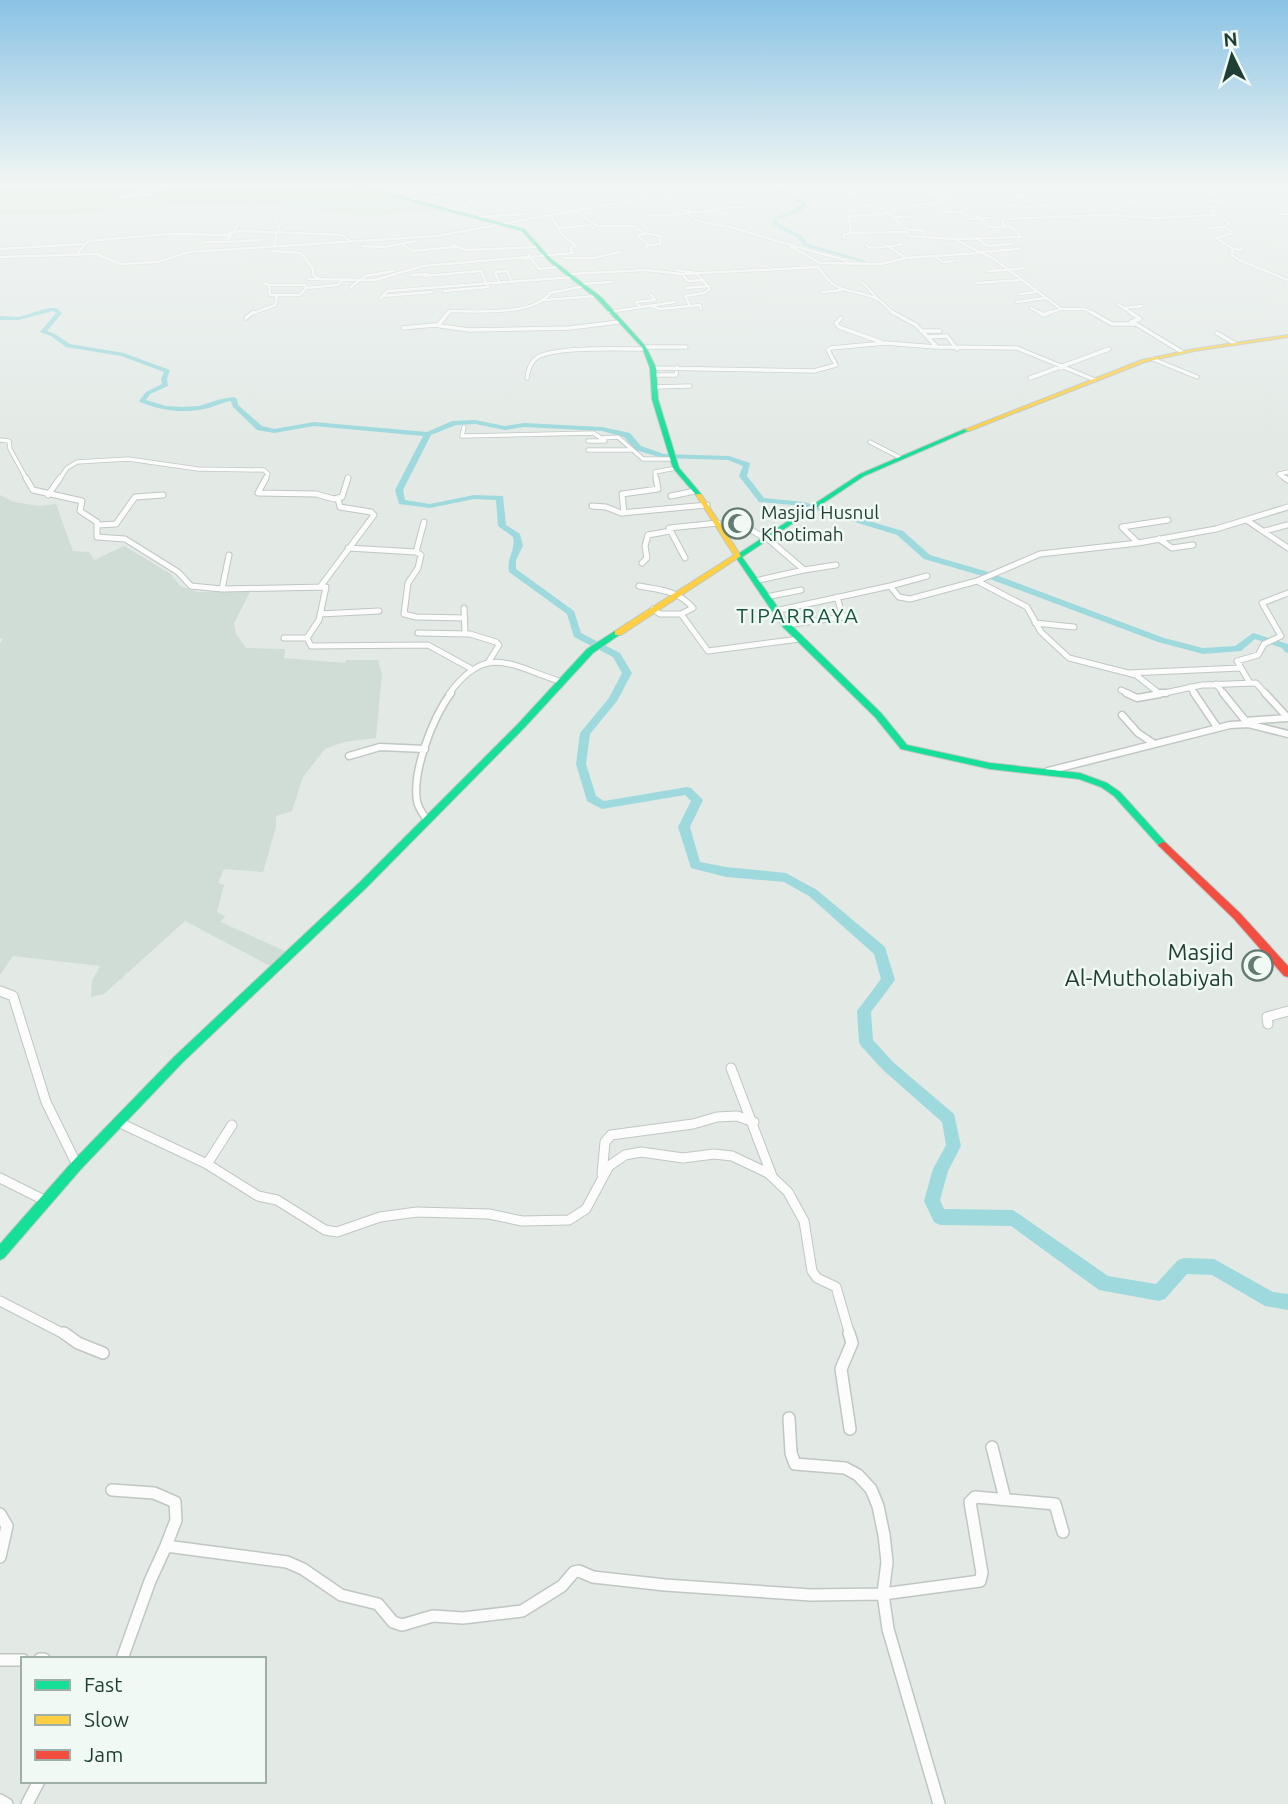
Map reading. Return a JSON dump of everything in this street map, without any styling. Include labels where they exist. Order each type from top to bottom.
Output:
[{"type":"street","points":[[313,270],[313,275],[321,279]]},
{"type":"street","points":[[351,288],[358,280],[371,274],[408,270]]},
{"type":"street","points":[[410,270],[411,275],[482,273]]},
{"type":"street","points":[[563,270],[596,296],[645,348],[653,371],[653,387],[672,458],[707,505],[775,611],[799,639],[854,690],[906,748],[990,766],[1087,777],[1111,789],[1146,828],[1250,929],[1288,973]]},
{"type":"street","points":[[482,273],[474,275],[476,280],[512,282],[537,278],[673,270]]},
{"type":"street","points":[[676,270],[688,281],[704,280]]},
{"type":"street","points":[[690,270],[709,286]]},
{"type":"street","points":[[682,274],[739,270]]},
{"type":"street","points":[[822,270],[829,283],[842,290],[878,299]]},
{"type":"street","points":[[988,271],[1004,270]]},
{"type":"street","points":[[1008,270],[1061,309]]},
{"type":"street","points":[[1265,270],[1288,280]]},
{"type":"street","points":[[499,282],[495,271],[507,271],[512,282]]},
{"type":"street","points":[[461,273],[466,284]]},
{"type":"street","points":[[427,292],[398,287],[387,290],[382,298],[488,287],[482,273]]},
{"type":"street","points":[[449,274],[452,290]]},
{"type":"street","points":[[424,275],[427,292]]},
{"type":"street","points":[[437,275],[439,291]]},
{"type":"street","points":[[308,279],[358,280]]},
{"type":"street","points":[[306,288],[300,295],[268,295],[267,284],[305,285],[306,288],[337,286],[343,279]]},
{"type":"street","points":[[976,283],[1020,280]]},
{"type":"street","points":[[452,290],[466,284],[485,281]]},
{"type":"street","points":[[545,300],[550,293],[583,285],[612,282]]},
{"type":"street","points":[[863,283],[891,313],[905,317],[937,347]]},
{"type":"street","points":[[685,288],[709,286]]},
{"type":"street","points":[[690,306],[685,296],[700,294],[708,290],[709,286]]},
{"type":"street","points":[[821,292],[842,290]]},
{"type":"street","points":[[1020,294],[1036,292]]},
{"type":"street","points":[[700,294],[706,300]]},
{"type":"street","points":[[246,318],[253,312],[275,305],[277,298],[273,295]]},
{"type":"street","points":[[640,307],[636,302],[655,299],[651,295]]},
{"type":"street","points":[[438,325],[449,311],[507,312],[545,300],[596,296]]},
{"type":"street","points":[[638,296],[642,301]]},
{"type":"street","points":[[1017,302],[1045,298]]},
{"type":"street","points":[[609,312],[674,301],[679,307]]},
{"type":"street","points":[[1031,308],[1043,315],[1061,309],[1084,309],[1114,325],[1140,319],[1118,304]]},
{"type":"street","points":[[651,306],[660,309],[700,305],[701,309]]},
{"type":"street","points":[[651,306],[658,313]]},
{"type":"street","points":[[1125,308],[1142,306]]},
{"type":"street","points":[[1132,308],[1142,314]]},
{"type":"street","points":[[841,318],[836,323],[839,327],[885,343]]},
{"type":"street","points":[[402,328],[438,325],[469,330],[570,328],[618,322]]},
{"type":"street","points":[[1131,323],[1182,352]]},
{"type":"street","points":[[922,331],[940,331]]},
{"type":"street","points":[[1217,333],[1234,343]]},
{"type":"street","points":[[928,337],[947,336],[957,349]]},
{"type":"street","points":[[0,1254],[77,1165],[179,1059],[363,885],[590,651],[608,638],[862,475],[899,457],[1153,359],[1234,343],[1288,336]]},
{"type":"street","points":[[679,368],[765,371],[830,368],[836,363],[828,350],[838,345],[885,343],[957,349],[1019,349],[1095,380]]},
{"type":"street","points":[[972,346],[999,344],[1005,348]]},
{"type":"street","points":[[527,378],[529,367],[534,360],[547,354],[594,349],[686,347]]},
{"type":"street","points":[[594,349],[595,356]]},
{"type":"street","points":[[1030,378],[1109,349]]},
{"type":"street","points":[[1153,359],[1197,377]]},
{"type":"street","points":[[653,371],[677,374],[679,368]]},
{"type":"street","points":[[679,368],[683,376]]},
{"type":"street","points":[[653,387],[690,386]]},
{"type":"street","points":[[464,427],[462,436],[589,433],[601,438],[618,437],[643,459],[672,458]]},
{"type":"street","points":[[479,436],[481,428]]},
{"type":"street","points":[[589,433],[588,452],[632,450]]},
{"type":"street","points":[[0,440],[9,441],[10,449],[33,490],[82,501],[80,511],[98,525],[116,524],[135,497],[163,495]]},
{"type":"street","points":[[588,441],[622,441]]},
{"type":"street","points":[[870,442],[899,457]]},
{"type":"street","points":[[624,513],[622,494],[658,489],[655,472],[672,458]]},
{"type":"street","points":[[48,495],[72,463],[128,459],[198,469],[264,470],[268,474],[258,493],[316,494],[338,499]]},
{"type":"street","points":[[1288,472],[1279,474],[1288,480]]},
{"type":"street","points":[[338,499],[344,494],[348,477]]},
{"type":"street","points":[[671,496],[695,491]]},
{"type":"street","points":[[320,587],[374,513],[340,507],[338,499]]},
{"type":"street","points":[[592,506],[624,513],[707,505]]},
{"type":"street","points":[[890,586],[899,597],[906,599],[977,581],[1044,553],[1138,543],[1248,521],[1288,507]]},
{"type":"street","points":[[766,511],[793,520]]},
{"type":"street","points":[[1138,543],[1122,527],[1168,520]]},
{"type":"street","points":[[1248,521],[1288,548]]},
{"type":"street","points":[[416,552],[424,522]]},
{"type":"street","points":[[670,531],[670,527],[718,523]]},
{"type":"street","points":[[749,524],[751,530],[766,538],[804,570]]},
{"type":"street","points":[[98,525],[97,537],[125,539],[178,572],[191,586],[222,589],[327,589],[320,614],[307,638]]},
{"type":"street","points":[[1265,531],[1287,525]]},
{"type":"street","points":[[670,531],[685,558]]},
{"type":"street","points":[[642,563],[648,558],[645,546],[648,534],[670,531]]},
{"type":"street","points":[[1159,539],[1172,548],[1193,545]]},
{"type":"street","points":[[348,548],[416,552],[422,557],[418,568],[410,576],[404,614],[411,617],[446,615],[465,618]]},
{"type":"street","points":[[222,589],[229,555]]},
{"type":"street","points":[[755,581],[835,565]]},
{"type":"street","points":[[793,572],[798,579]]},
{"type":"street","points":[[775,611],[927,576]]},
{"type":"street","points":[[977,581],[1030,609],[1042,634],[1069,658],[1139,677],[1160,694]]},
{"type":"street","points":[[639,586],[664,588],[679,593],[693,608],[681,614],[662,614],[653,610]]},
{"type":"street","points":[[766,597],[801,590]]},
{"type":"street","points":[[1250,683],[1237,661],[1260,654],[1260,648],[1281,636],[1262,603],[1288,593]]},
{"type":"street","points":[[786,625],[843,617],[837,597]]},
{"type":"street","points":[[464,608],[465,634]]},
{"type":"street","points":[[320,614],[380,611]]},
{"type":"street","points":[[681,614],[706,649],[712,652],[799,639]]},
{"type":"street","points":[[1035,623],[1048,621],[1061,627],[1074,627]]},
{"type":"street","points":[[418,633],[465,634],[499,645],[489,660],[470,668],[452,688],[425,749],[417,781],[417,800],[427,820]]},
{"type":"street","points":[[284,638],[307,638],[314,646],[428,645],[438,648],[470,668]]},
{"type":"street","points":[[489,660],[562,682]]},
{"type":"street","points":[[1127,673],[1241,668]]},
{"type":"street","points":[[1121,690],[1137,698],[1190,687],[1250,683],[1259,685],[1288,718]]},
{"type":"street","points":[[1216,684],[1247,722],[1288,734]]},
{"type":"street","points":[[1190,687],[1217,727]]},
{"type":"street","points":[[1122,715],[1136,731],[1153,743]]},
{"type":"street","points":[[1048,771],[1217,727],[1288,718]]},
{"type":"street","points":[[349,756],[380,747],[425,749]]},
{"type":"street","points":[[0,991],[13,996],[46,1102],[77,1165]]},
{"type":"street","points":[[1268,1024],[1267,1017],[1288,1011]]},
{"type":"street","points":[[732,1068],[772,1176]]},
{"type":"street","points":[[602,1178],[605,1142],[611,1135],[645,1132],[659,1126],[693,1124],[717,1117],[737,1116],[754,1122]]},
{"type":"street","points":[[118,1122],[206,1164],[253,1193],[277,1200],[325,1230],[337,1232],[380,1217],[417,1212],[489,1214],[522,1221],[569,1220],[576,1218],[589,1207],[612,1162],[620,1157],[647,1150],[684,1158],[724,1154],[749,1162],[789,1190],[803,1216],[813,1275],[836,1289],[852,1343],[841,1369],[850,1429]]},
{"type":"street","points":[[206,1164],[232,1125]]},
{"type":"street","points":[[0,1178],[47,1201]]},
{"type":"street","points":[[0,1301],[78,1343],[103,1353]]},
{"type":"street","points":[[789,1418],[791,1457],[795,1464],[845,1468],[858,1475],[871,1489],[884,1535],[887,1562],[883,1594],[888,1629],[939,1804]]},
{"type":"street","points":[[992,1447],[1005,1499]]},
{"type":"street","points":[[112,1490],[169,1497],[175,1502],[176,1520],[122,1657]]},
{"type":"street","points":[[166,1546],[287,1562],[303,1569],[341,1595],[378,1604],[397,1625],[410,1624],[433,1616],[463,1618],[523,1611],[562,1586],[574,1572],[579,1571],[593,1577],[719,1591],[883,1594],[979,1581],[982,1573],[970,1502],[975,1497],[1055,1504],[1063,1532]]},
{"type":"street","points":[[0,1514],[7,1526],[0,1557]]},
{"type":"street","points":[[0,1660],[21,1660]]},
{"type":"street","points":[[27,1804],[38,1783]]},
{"type":"street","points":[[0,1800],[7,1804]]},
{"type":"shaded area","points":[[0,495],[14,502],[39,506],[56,504],[73,551],[89,552],[94,560],[124,546],[171,574],[180,586],[198,592],[251,590],[234,623],[236,634],[246,648],[285,649],[284,658],[345,663],[346,660],[378,660],[382,674],[376,738],[344,742],[325,749],[303,777],[292,811],[276,816],[276,827],[263,872],[224,869],[218,883],[224,885],[217,912],[225,916],[221,922],[287,952],[272,967],[185,921],[104,994],[91,997],[92,981],[100,966],[13,956],[0,975],[0,643],[3,639],[0,638]]},
{"type":"waterway","points":[[0,318],[19,318],[54,309],[59,313],[43,332],[53,335],[68,346],[122,354],[168,371],[164,379],[166,385],[148,393],[142,401],[158,406],[174,409],[199,408],[234,399],[235,406],[260,428],[274,431],[314,424],[428,434]]},
{"type":"waterway","points":[[428,434],[455,423],[475,422],[505,428],[524,425],[602,429],[627,435],[638,448],[663,456],[729,458],[747,465],[743,476],[762,500],[804,504],[900,533],[927,557],[982,573],[1161,640],[1203,651],[1238,649],[1253,636],[1286,646],[1288,650]]},
{"type":"waterway","points":[[428,434],[399,490],[402,502],[430,506],[474,497],[500,498],[502,526],[517,536],[519,546],[512,560],[512,570],[571,613],[577,635],[617,655],[627,673],[613,699],[585,733],[581,764],[591,798],[602,805],[687,791],[697,800],[684,827],[695,865],[726,872],[786,878],[813,893],[880,951],[888,980],[864,1011],[866,1042],[888,1066],[949,1119],[954,1146],[941,1169],[932,1201],[940,1217],[1013,1218],[1105,1284],[1159,1293],[1184,1266],[1214,1267],[1271,1300],[1288,1302]]},
{"type":"traffic: fast","points":[[563,270],[599,298],[644,347],[653,368],[655,399],[676,468],[699,495]]},
{"type":"traffic: fast","points":[[967,430],[862,475],[738,556],[786,625],[878,715],[904,747],[990,766],[1080,776],[1104,785],[1117,794],[1163,845]]},
{"type":"traffic: fast","points":[[0,1254],[77,1165],[179,1059],[363,885],[521,726],[590,651],[618,633]]},
{"type":"traffic: slow","points":[[967,430],[1144,361],[1194,350],[1288,336]]},
{"type":"traffic: slow","points":[[618,633],[738,556],[699,495]]},
{"type":"traffic: jam","points":[[1163,845],[1237,916],[1288,973]]},
{"type":"place","name":"Masjid Husnul Khotimah","points":[[738,523]]},
{"type":"place","name":"Masjid Al-Mutholabiyah","points":[[1257,965]]},
{"type":"district","name":"TIPARRAYA","points":[[798,616]]}]
